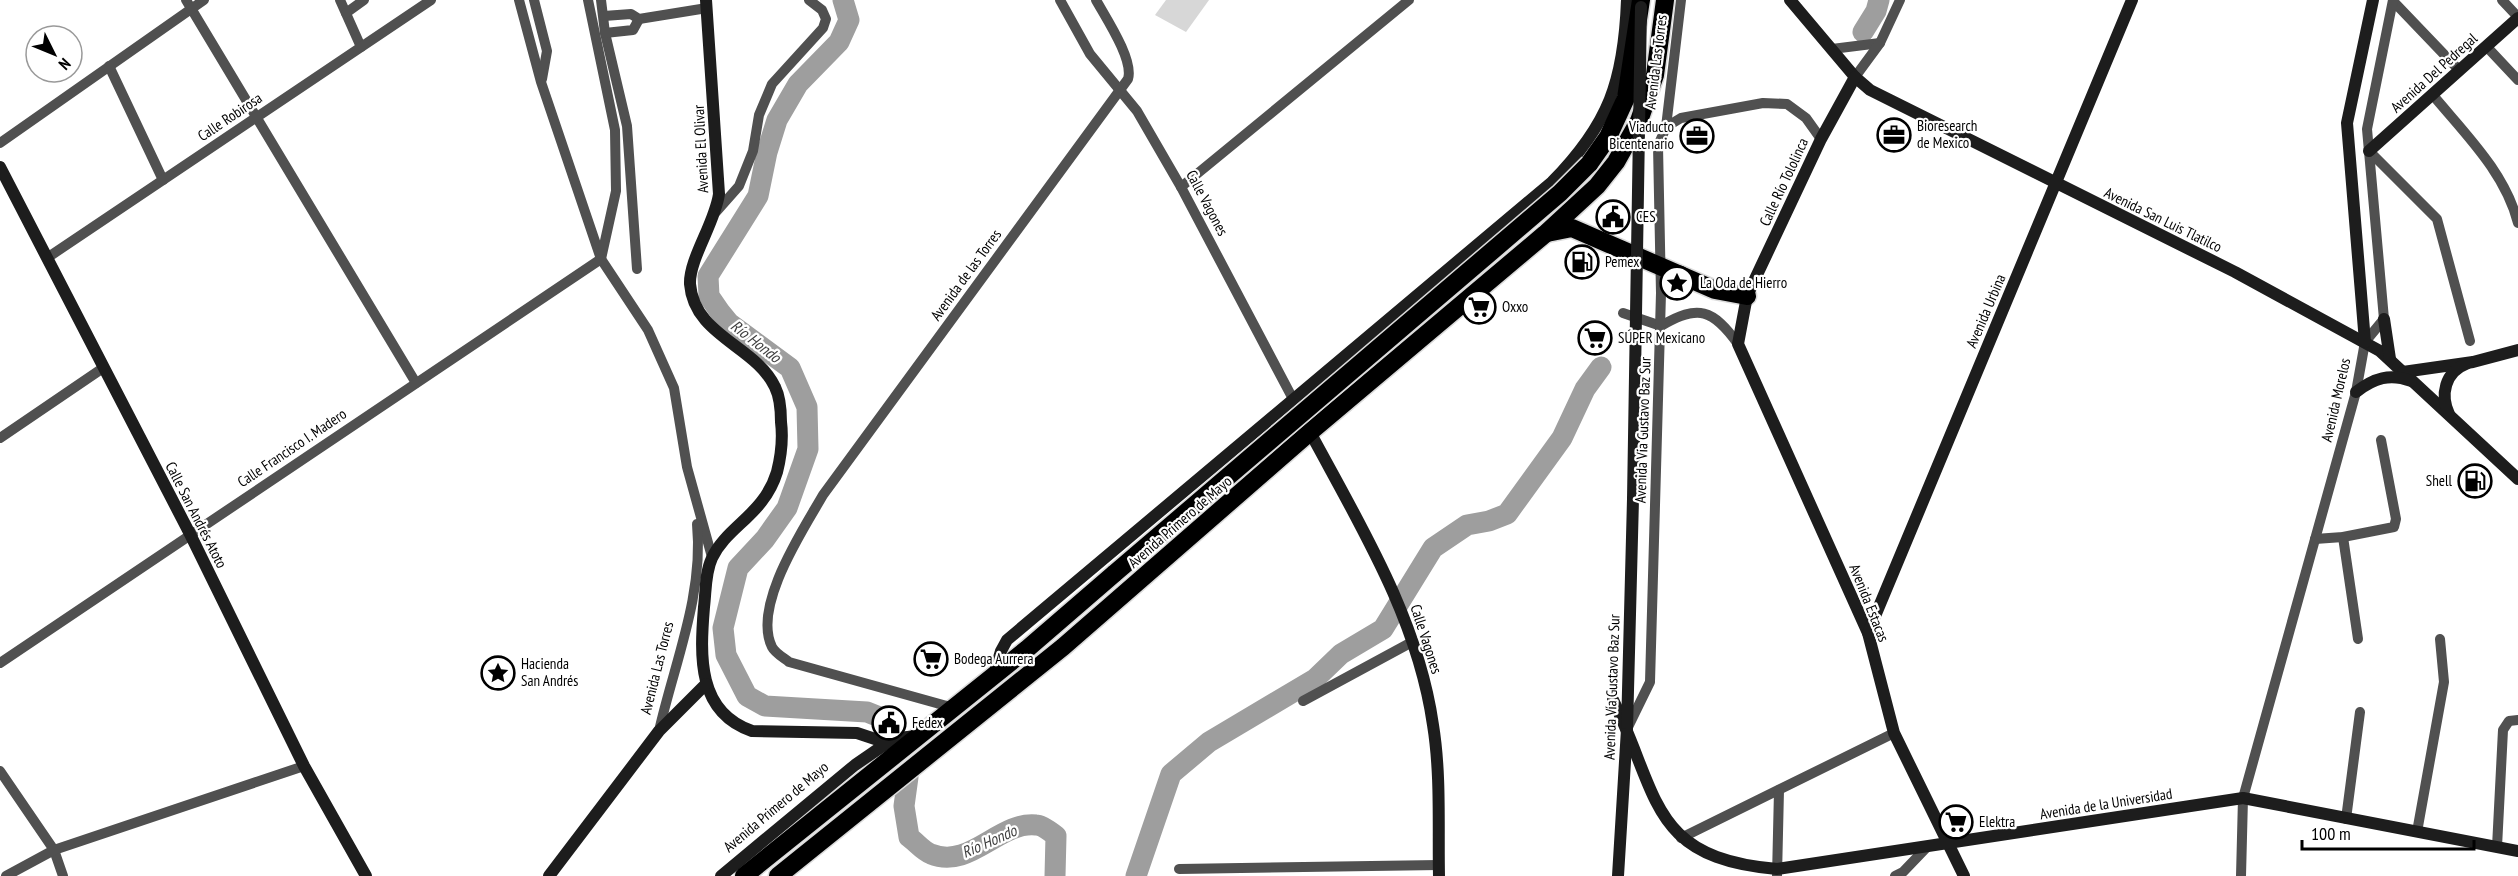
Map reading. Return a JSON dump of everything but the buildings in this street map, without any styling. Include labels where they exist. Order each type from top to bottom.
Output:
[{"type":"highway","name":"Avenida Las Torres","points":[[1597,186],[1616,162],[1639,121],[1655,75],[1665,0]]},
{"type":"highway","name":"Avenida Primero de Mayo","points":[[744,876],[1027,649],[1560,193],[1589,164],[1608,137],[1626,98],[1636,2]]},
{"type":"highway","name":"Avenida Primero de Mayo","points":[[778,876],[1063,647],[1310,432],[1545,234],[1597,186]]},
{"type":"highway","points":[[1545,234],[1572,228],[1715,290],[1747,296]]},
{"type":"street","points":[[0,143],[109,66],[189,4],[204,0]]},
{"type":"street","points":[[340,0],[361,47]]},
{"type":"street","points":[[346,13],[364,0]]},
{"type":"street","name":"Calle Robirosa","points":[[47,258],[430,0]]},
{"type":"street","points":[[519,0],[541,82],[601,259],[648,330],[674,388],[695,504],[712,557],[707,574],[703,628],[702,659],[706,684],[725,716],[737,726],[752,731],[857,733],[886,743]]},
{"type":"street","points":[[534,0],[547,51],[541,82]]},
{"type":"street","points":[[588,0],[615,130],[616,191],[601,259]]},
{"type":"street","points":[[602,0],[605,33],[627,126],[637,269]]},
{"type":"street","points":[[716,212],[740,186],[753,151],[759,115],[772,84],[824,28],[826,19],[822,10],[809,0]]},
{"type":"street","name":"Calle Vagones","points":[[1060,0],[1090,54],[1137,111],[1181,187],[1293,399]]},
{"type":"street","name":"Avenida de las Torres","points":[[954,708],[789,662],[772,649],[766,628],[771,599],[797,540],[823,495],[1131,71],[1096,0]]},
{"type":"street","points":[[1181,187],[1409,0]]},
{"type":"street","name":"Avenida Las Torres","points":[[1666,127],[1681,0]]},
{"type":"street","name":"Avenida San Luis Tlatilco","points":[[1790,0],[1855,77],[1891,101],[2235,272],[2365,342],[2390,358],[2518,479]]},
{"type":"street","name":"Calle Río Tololinca","points":[[1738,344],[1747,296],[1821,139],[1855,77],[1880,43],[1900,0]]},
{"type":"street","name":"Avenida Urbina","points":[[1868,633],[2132,0]]},
{"type":"street","name":"Avenida Morelos","points":[[2241,876],[2243,798],[2356,392],[2365,342],[2347,123],[2373,0]]},
{"type":"street","points":[[2393,0],[2459,70]]},
{"type":"street","points":[[2390,358],[2384,319],[2369,151],[2369,110],[2393,0]]},
{"type":"street","points":[[2502,0],[2518,17]]},
{"type":"street","name":"Avenida Via Gustavo Baz Sur","points":[[1633,499],[1636,2]]},
{"type":"street","name":"Avenida Primero de Mayo","points":[[994,675],[1007,640],[1552,182],[1578,156],[1596,129],[1613,94],[1636,2]]},
{"type":"street","points":[[189,4],[416,383]]},
{"type":"street","points":[[605,33],[633,30],[639,20],[706,4]]},
{"type":"street","name":"Avenida El Olivar","points":[[706,4],[719,174],[716,212],[691,272],[690,285],[694,299],[717,333],[759,364],[769,376],[778,397],[782,433],[777,472],[770,489],[759,506],[712,557]]},
{"type":"street","points":[[603,16],[630,14],[639,20]]},
{"type":"street","name":"Avenida Del Pedregal","points":[[2369,151],[2518,17]]},
{"type":"street","points":[[1832,49],[1880,43]]},
{"type":"street","points":[[2486,46],[2518,80]]},
{"type":"street","points":[[109,66],[163,180]]},
{"type":"street","points":[[2432,94],[2501,180],[2512,199],[2518,223]]},
{"type":"street","points":[[1666,127],[1681,118],[1763,103],[1786,104],[1806,118],[1821,139]]},
{"type":"street","points":[[615,130],[627,126]]},
{"type":"street","name":"Avenida Via Gustavo Baz Sur","points":[[1627,729],[1650,681],[1661,326],[1658,146],[1666,127]]},
{"type":"street","points":[[2369,151],[2438,219],[2470,341]]},
{"type":"street","name":"Calle San Andrés Atoto","points":[[0,167],[190,534],[304,766],[366,876]]},
{"type":"street","name":"Calle Francisco I. Madero","points":[[0,663],[601,259]]},
{"type":"street","points":[[1623,313],[1661,326],[1683,313],[1694,311],[1707,313],[1727,328],[1738,344]]},
{"type":"street","points":[[2365,342],[2384,319]]},
{"type":"street","points":[[1376,330],[1399,357]]},
{"type":"street","name":"Avenida Estacas","points":[[1738,344],[1868,633],[1894,733],[1964,876]]},
{"type":"street","points":[[2451,418],[2444,398],[2449,377],[2459,367],[2518,350]]},
{"type":"street","points":[[2403,372],[2473,362]]},
{"type":"street","points":[[0,438],[103,368]]},
{"type":"street","points":[[2356,392],[2369,382],[2384,377],[2400,377],[2415,383]]},
{"type":"street","name":"Calle Vagones","points":[[1310,432],[1396,595],[1412,642],[1434,726],[1439,871]]},
{"type":"street","points":[[2315,539],[2390,529],[2396,523],[2381,440]]},
{"type":"street","name":"Avenida Vía Gustavo Baz Sur","points":[[1618,876],[1627,729],[1633,499]]},
{"type":"street","name":"Avenida Las Torres","points":[[549,876],[659,732],[669,687],[682,651],[696,569],[698,551],[695,504]]},
{"type":"street","points":[[2343,537],[2358,639]]},
{"type":"street","points":[[2417,832],[2444,682],[2440,639]]},
{"type":"street","points":[[1303,701],[1412,642]]},
{"type":"street","points":[[659,732],[706,684]]},
{"type":"street","name":"Avenida de la Universidad","points":[[1613,700],[1661,814],[1681,838],[1715,857],[1742,866],[1777,872],[1948,843],[2243,798],[2518,851]]},
{"type":"street","points":[[2346,819],[2360,712]]},
{"type":"street","points":[[2497,847],[2503,730],[2514,721]]},
{"type":"street","points":[[1681,838],[1894,733]]},
{"type":"street","name":"Avenida Primero de Mayo","points":[[721,876],[855,765],[886,743],[898,738],[917,736]]},
{"type":"street","points":[[6,876],[54,850],[304,766]]},
{"type":"street","points":[[0,771],[54,850],[63,876]]},
{"type":"street","points":[[1777,872],[1779,790]]},
{"type":"street","points":[[1894,876],[1903,872],[1927,847]]},
{"type":"street","points":[[1179,869],[1439,871]]},
{"type":"shaded area","points":[[1166,0],[1209,0],[1186,32],[1155,15]]},
{"type":"waterway","name":"Río Hondo","points":[[843,0],[849,20],[839,42],[798,84],[777,120],[767,152],[758,196],[708,276],[709,296],[720,312],[729,323],[790,368],[807,407],[808,449],[787,508],[765,539],[738,568],[723,628],[726,655],[747,696],[765,706],[867,712],[887,720]]},
{"type":"waterway","points":[[1863,32],[1876,11],[1879,0]]},
{"type":"waterway","points":[[1136,876],[1171,774],[1209,742],[1315,679],[1341,654],[1383,629],[1433,548],[1467,525],[1489,521],[1507,514],[1562,438],[1585,389],[1601,367]]},
{"type":"waterway","name":"Río Hondo","points":[[908,777],[904,806],[909,837],[925,851],[945,857],[959,856],[1009,830],[1038,825],[1056,836],[1055,876]]},
{"type":"place","name":"Bioresearch de Mexico","points":[[1894,135]]},
{"type":"place","name":"Viaducto Bicentenario","points":[[1697,136]]},
{"type":"place","name":"CES","points":[[1613,217]]},
{"type":"place","name":"Pemex","points":[[1582,262]]},
{"type":"place","name":"La Oda de Hierro","points":[[1677,283]]},
{"type":"place","name":"Oxxo","points":[[1479,307]]},
{"type":"place","name":"SÚPER Mexicano","points":[[1595,338]]},
{"type":"place","name":"Shell","points":[[2475,481]]},
{"type":"place","name":"Bodega Aurrera","points":[[931,659]]},
{"type":"place","name":"Hacienda San Andrés","points":[[498,673]]},
{"type":"place","name":"Fedex","points":[[889,723]]},
{"type":"place","name":"Elektra","points":[[1956,822]]}]
